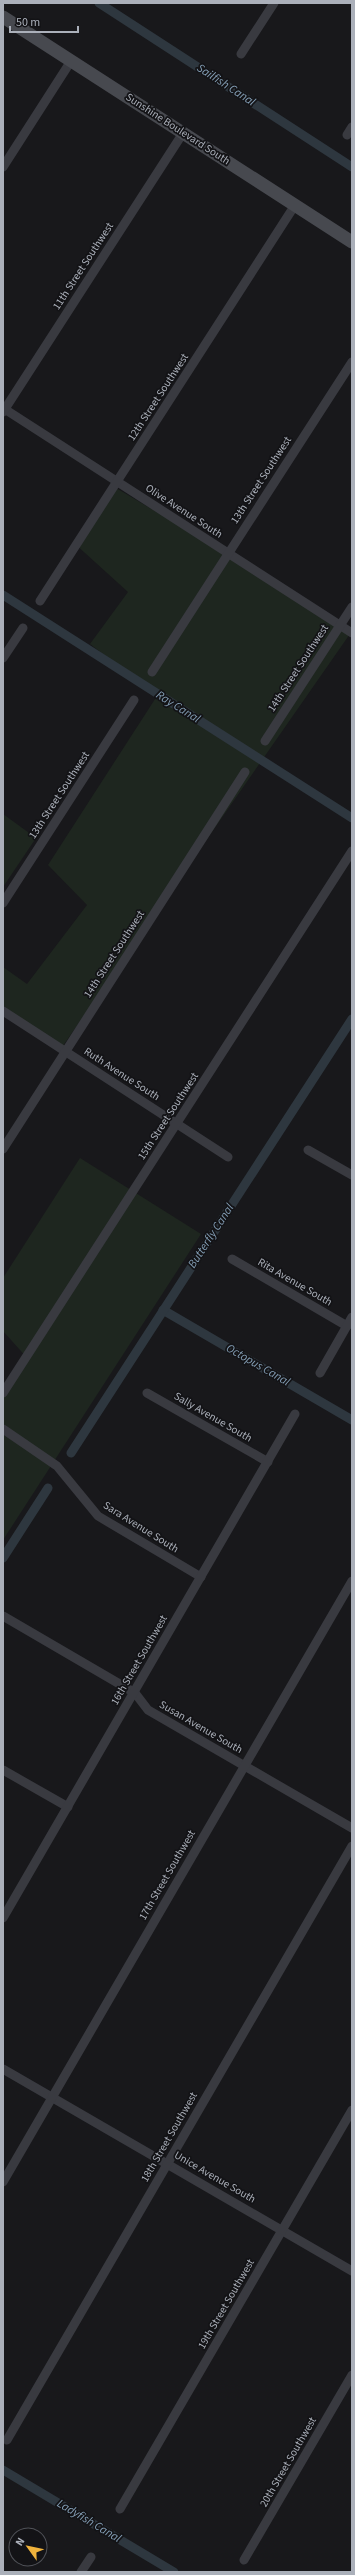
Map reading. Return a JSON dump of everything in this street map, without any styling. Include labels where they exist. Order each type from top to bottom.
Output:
[{"type":"street","points":[[241,54],[274,3]]},
{"type":"street","name":"Sunshine Boulevard South","points":[[3,17],[352,242]]},
{"type":"street","points":[[3,167],[71,62]]},
{"type":"street","name":"11th Street Southwest","points":[[4,410],[183,133]]},
{"type":"street","name":"12th Street Southwest","points":[[40,601],[295,205]]},
{"type":"street","name":"13th Street Southwest","points":[[152,672],[352,362]]},
{"type":"street","name":"Olive Avenue South","points":[[4,410],[352,633]]},
{"type":"street","name":"14th Street Southwest","points":[[265,741],[352,607]]},
{"type":"street","points":[[3,658],[23,628]]},
{"type":"street","name":"13th Street Southwest","points":[[3,903],[134,700]]},
{"type":"street","name":"14th Street Southwest","points":[[3,1149],[245,772]]},
{"type":"street","name":"15th Street Southwest","points":[[3,1393],[352,852]]},
{"type":"street","name":"Ruth Avenue South","points":[[3,1011],[228,1156]]},
{"type":"street","points":[[308,1150],[352,1175]]},
{"type":"street","name":"Rita Avenue South","points":[[232,1259],[347,1326]]},
{"type":"street","points":[[320,1373],[352,1317]]},
{"type":"street","name":"Sally Avenue South","points":[[146,1393],[268,1462]]},
{"type":"street","name":"16th Street Southwest","points":[[3,1918],[295,1414]]},
{"type":"street","name":"Sara Avenue South","points":[[3,1429],[57,1466],[98,1516],[200,1577]]},
{"type":"street","name":"17th Street Southwest","points":[[3,2182],[352,1581]]},
{"type":"street","name":"Susan Avenue South","points":[[3,1616],[135,1692],[148,1710],[352,1828]]},
{"type":"street","points":[[3,1770],[68,1807]]},
{"type":"street","name":"18th Street Southwest","points":[[7,2440],[352,1846]]},
{"type":"street","name":"Unice Avenue South","points":[[3,2068],[352,2271]]},
{"type":"street","name":"19th Street Southwest","points":[[120,2509],[352,2110]]},
{"type":"street","name":"20th Street Southwest","points":[[244,2560],[352,2375]]},
{"type":"street","points":[[81,2572],[91,2557]]},
{"type":"shaded area","points":[[111,485],[352,628],[352,631],[60,1050],[3,1007],[3,967],[27,984],[87,905],[48,865],[157,696],[90,644],[128,592],[74,543]]},
{"type":"shaded area","points":[[3,814],[36,838],[3,887]]},
{"type":"shaded area","points":[[80,1158],[201,1234],[3,1540],[3,1399],[29,1360],[3,1331],[3,1278]]},
{"type":"waterway","name":"Sailfish Canal","points":[[99,3],[352,167]]},
{"type":"waterway","name":"Ray Canal","points":[[3,595],[352,818]]},
{"type":"waterway","name":"Butterfly Canal","points":[[71,1453],[352,1019]]},
{"type":"waterway","name":"Octopus Canal","points":[[163,1310],[352,1420]]},
{"type":"waterway","name":"Butterfly Canal","points":[[3,1558],[48,1488]]},
{"type":"waterway","name":"Ladyfish Canal","points":[[3,2470],[174,2572]]}]
